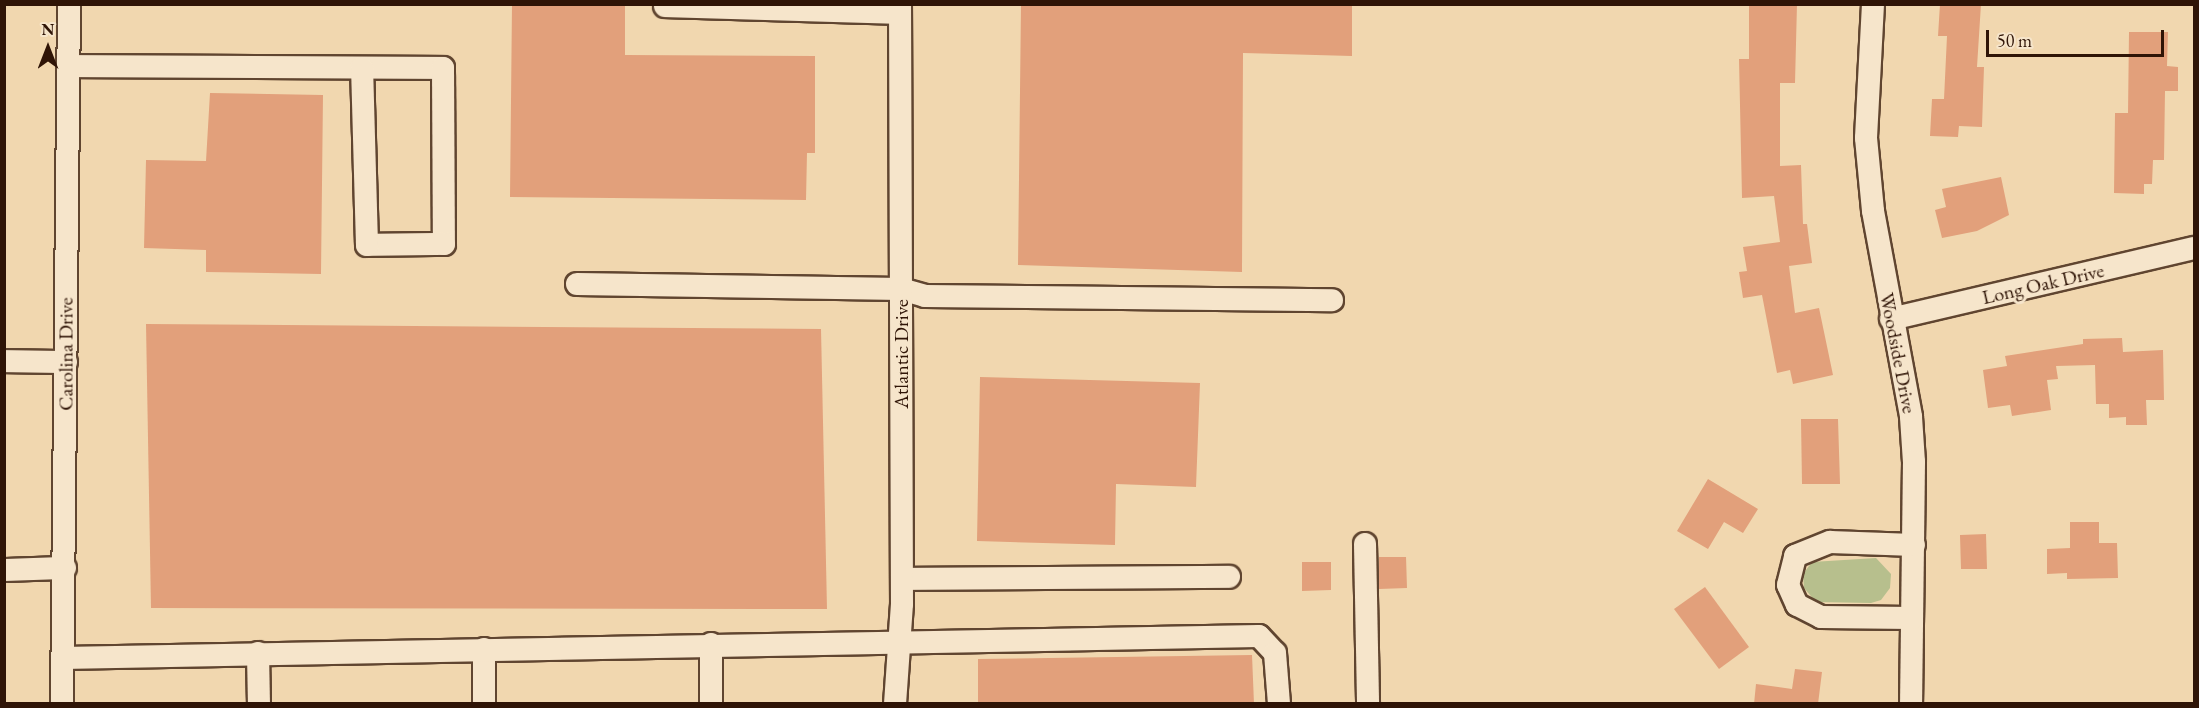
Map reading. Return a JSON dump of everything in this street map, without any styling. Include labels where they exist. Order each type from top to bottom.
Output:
[{"type":"street","name":"Carolina Drive","points":[[62,704],[69,4]]},
{"type":"street","name":"Woodside Drive","points":[[1873,4],[1866,138],[1873,211],[1891,319],[1911,417],[1914,545],[1911,704]]},
{"type":"street","points":[[665,6],[900,9]]},
{"type":"street","name":"Atlantic Drive","points":[[896,704],[902,579],[900,9]]},
{"type":"street","points":[[68,66],[442,68],[444,244],[367,245],[362,68]]},
{"type":"street","name":"Long Oak Drive","points":[[1891,319],[2194,248]]},
{"type":"street","points":[[577,284],[901,289],[925,296],[1332,300]]},
{"type":"street","points":[[4,362],[66,362]]},
{"type":"street","points":[[1912,618],[1821,617],[1797,605],[1788,585],[1795,556],[1830,542],[1914,545]]},
{"type":"street","points":[[1365,544],[1368,704]]},
{"type":"street","points":[[4,570],[65,568]]},
{"type":"street","points":[[902,579],[1229,577]]},
{"type":"street","points":[[62,658],[900,640],[1259,636],[1275,653],[1279,704]]},
{"type":"street","points":[[711,644],[711,704]]},
{"type":"street","points":[[484,649],[484,704]]},
{"type":"street","points":[[258,653],[259,704]]},
{"type":"green space","points":[[1876,558],[1891,574],[1890,588],[1881,600],[1871,603],[1816,602],[1804,588],[1803,574],[1812,562]]},
{"type":"building","points":[[512,4],[625,4],[625,55],[815,56],[815,153],[807,153],[806,200],[510,197]]},
{"type":"building","points":[[1021,4],[1352,4],[1352,56],[1243,53],[1242,272],[1018,265]]},
{"type":"building","points":[[1749,4],[1797,4],[1795,83],[1780,83],[1780,166],[1801,165],[1803,224],[1807,224],[1812,263],[1789,266],[1795,313],[1819,308],[1833,375],[1793,384],[1790,370],[1777,373],[1762,295],[1743,298],[1739,272],[1747,271],[1743,247],[1780,242],[1774,196],[1742,198],[1739,59],[1749,59]]},
{"type":"building","points":[[1940,4],[1981,4],[1977,67],[1984,67],[1982,127],[1959,126],[1958,137],[1930,136],[1932,99],[1944,99],[1947,36],[1938,36]]},
{"type":"building","points":[[2129,32],[2168,32],[2167,66],[2178,67],[2178,91],[2165,91],[2164,160],[2153,160],[2152,184],[2144,184],[2144,194],[2114,193],[2115,113],[2128,113]]},
{"type":"building","points":[[210,93],[323,95],[321,274],[206,272],[206,250],[144,248],[146,160],[206,161]]},
{"type":"building","points":[[2001,177],[2009,215],[1977,231],[1942,238],[1935,210],[1946,207],[1942,189]]},
{"type":"building","points":[[146,324],[821,329],[827,609],[151,608]]},
{"type":"building","points":[[2122,338],[2123,352],[2163,350],[2164,400],[2146,400],[2147,425],[2126,425],[2126,417],[2109,418],[2109,404],[2096,404],[2095,365],[2056,366],[2058,379],[2047,380],[2051,410],[2012,416],[2010,405],[1988,408],[1983,370],[2007,366],[2005,356],[2083,344],[2083,339]]},
{"type":"building","points":[[980,377],[1200,383],[1196,487],[1116,484],[1115,545],[977,541]]},
{"type":"building","points":[[1801,419],[1838,419],[1840,484],[1802,484]]},
{"type":"building","points":[[1708,479],[1758,509],[1743,533],[1724,522],[1708,549],[1677,531]]},
{"type":"building","points":[[2070,522],[2099,522],[2099,543],[2117,543],[2118,578],[2067,579],[2067,573],[2047,574],[2047,549],[2070,548]]},
{"type":"building","points":[[1986,534],[1987,569],[1961,569],[1960,535]]},
{"type":"building","points":[[1379,557],[1406,557],[1407,588],[1379,589]]},
{"type":"building","points":[[1302,562],[1331,562],[1331,590],[1302,591]]},
{"type":"building","points":[[1705,587],[1749,647],[1719,669],[1674,609]]},
{"type":"building","points":[[1252,655],[1254,704],[978,704],[978,659]]},
{"type":"building","points":[[1795,669],[1822,672],[1818,704],[1754,704],[1756,684],[1792,689]]}]
